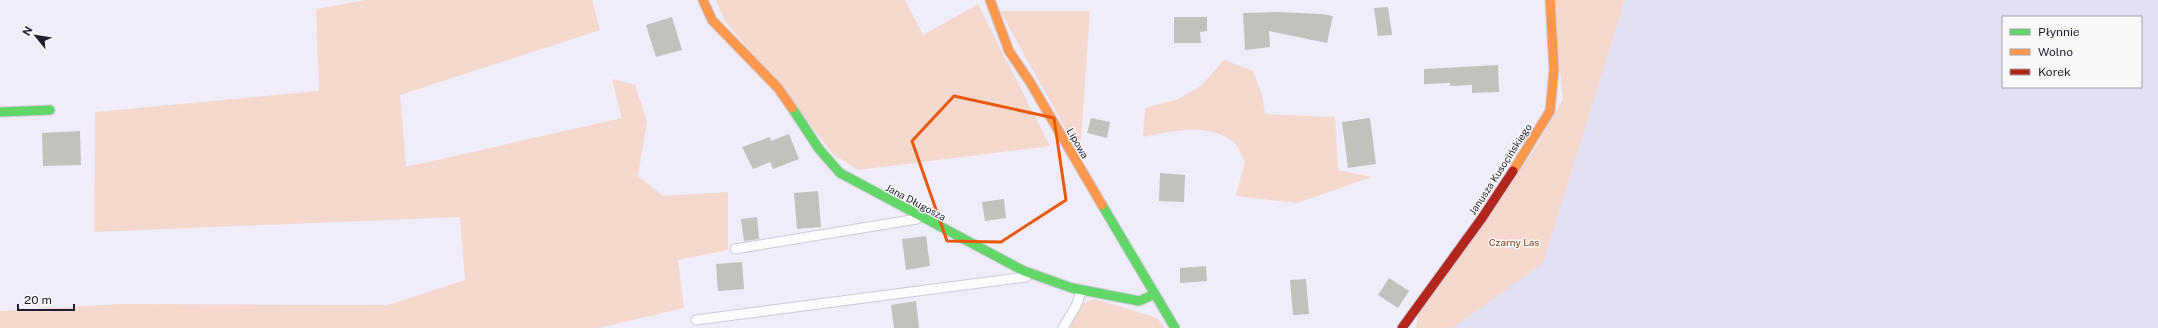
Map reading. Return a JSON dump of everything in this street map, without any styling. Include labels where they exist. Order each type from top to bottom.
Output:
[{"type":"street","name":"Jana Długosza","points":[[703,0],[712,20],[778,88],[819,149],[840,173],[1024,271],[1082,290],[1139,301],[1155,294]]},
{"type":"street","name":"Lipowa","points":[[990,0],[1009,51],[1030,82],[1155,294]]},
{"type":"street","name":"Janusza Kusocińskiego","points":[[1402,328],[1482,218],[1526,152],[1550,111],[1554,70],[1550,0]]},
{"type":"street","points":[[0,112],[50,110]]},
{"type":"street","points":[[1155,294],[1175,328]]},
{"type":"lane","points":[[735,249],[922,218]]},
{"type":"lane","points":[[696,320],[1036,275]]},
{"type":"lane","points":[[1063,328],[1076,306],[1082,290]]},
{"type":"highlighted area","points":[[954,96],[1054,118],[1066,200],[1001,242],[947,241],[912,141]]},
{"type":"shaded area","points":[[1625,0],[2158,0],[2158,328],[1453,328],[1543,262]]},
{"type":"green space","points":[[366,0],[592,0],[600,30],[400,95],[406,167],[622,118],[612,79],[635,85],[647,121],[638,176],[663,196],[728,192],[728,250],[678,260],[684,308],[598,328],[0,328],[0,311],[120,304],[388,305],[465,280],[460,217],[94,232],[95,112],[319,91],[316,9]]},
{"type":"green space","points":[[716,0],[905,0],[923,35],[978,4],[1050,146],[858,170],[834,155],[725,21]]},
{"type":"green space","name":"Czarny Las","points":[[1552,0],[1625,0],[1543,263],[1453,328],[1416,328],[1418,315],[1534,150],[1563,99]]},
{"type":"green space","points":[[1000,11],[1090,11],[1080,155]]},
{"type":"green space","points":[[1224,60],[1253,71],[1262,95],[1265,114],[1335,117],[1338,170],[1372,177],[1297,203],[1236,196],[1245,162],[1235,143],[1225,136],[1214,132],[1190,130],[1166,132],[1143,137],[1145,108],[1178,99],[1201,86]]},
{"type":"green space","points":[[1095,299],[1157,318],[1165,328],[1063,328],[1076,306]]},
{"type":"building","points":[[1388,7],[1392,35],[1378,36],[1374,8]]},
{"type":"building","points":[[1277,12],[1333,16],[1327,43],[1269,31],[1270,47],[1245,50],[1243,13]]},
{"type":"building","points":[[672,17],[682,50],[656,57],[646,25]]},
{"type":"building","points":[[1174,17],[1207,17],[1207,31],[1200,32],[1201,43],[1174,43]]},
{"type":"building","points":[[1498,65],[1499,92],[1472,93],[1472,85],[1450,86],[1450,83],[1424,84],[1424,69]]},
{"type":"building","points":[[1091,118],[1110,122],[1107,138],[1087,133]]},
{"type":"building","points":[[1370,118],[1376,164],[1348,168],[1342,122]]},
{"type":"building","points":[[80,131],[81,165],[43,166],[42,133]]},
{"type":"building","points":[[789,134],[799,159],[773,169],[770,162],[753,169],[742,147],[770,137],[771,141]]},
{"type":"building","points":[[1160,173],[1185,175],[1184,202],[1159,201]]},
{"type":"building","points":[[818,191],[821,227],[797,229],[794,193]]},
{"type":"building","points":[[1004,199],[1006,218],[985,221],[982,202]]},
{"type":"building","points":[[757,217],[759,239],[744,241],[741,219]]},
{"type":"building","points":[[926,236],[930,266],[906,270],[902,239]]},
{"type":"building","points":[[742,262],[744,289],[718,291],[716,264]]},
{"type":"building","points":[[1206,266],[1207,281],[1180,283],[1180,268]]},
{"type":"building","points":[[1389,278],[1409,291],[1398,308],[1378,295]]},
{"type":"building","points":[[1306,279],[1309,314],[1293,315],[1290,280]]},
{"type":"building","points":[[916,301],[919,328],[894,328],[891,305]]},
{"type":"traffic: fast","points":[[792,108],[819,149],[840,173],[1024,271],[1072,288],[1139,301],[1155,294]]},
{"type":"traffic: fast","points":[[0,112],[50,110]]},
{"type":"traffic: fast","points":[[1102,205],[1175,328]]},
{"type":"traffic: slow","points":[[703,0],[712,20],[778,88],[792,108]]},
{"type":"traffic: slow","points":[[990,0],[1009,51],[1030,82],[1102,205]]},
{"type":"traffic: slow","points":[[1513,171],[1550,111],[1554,70],[1550,0]]},
{"type":"traffic: jam","points":[[1402,328],[1482,218],[1513,171]]}]
